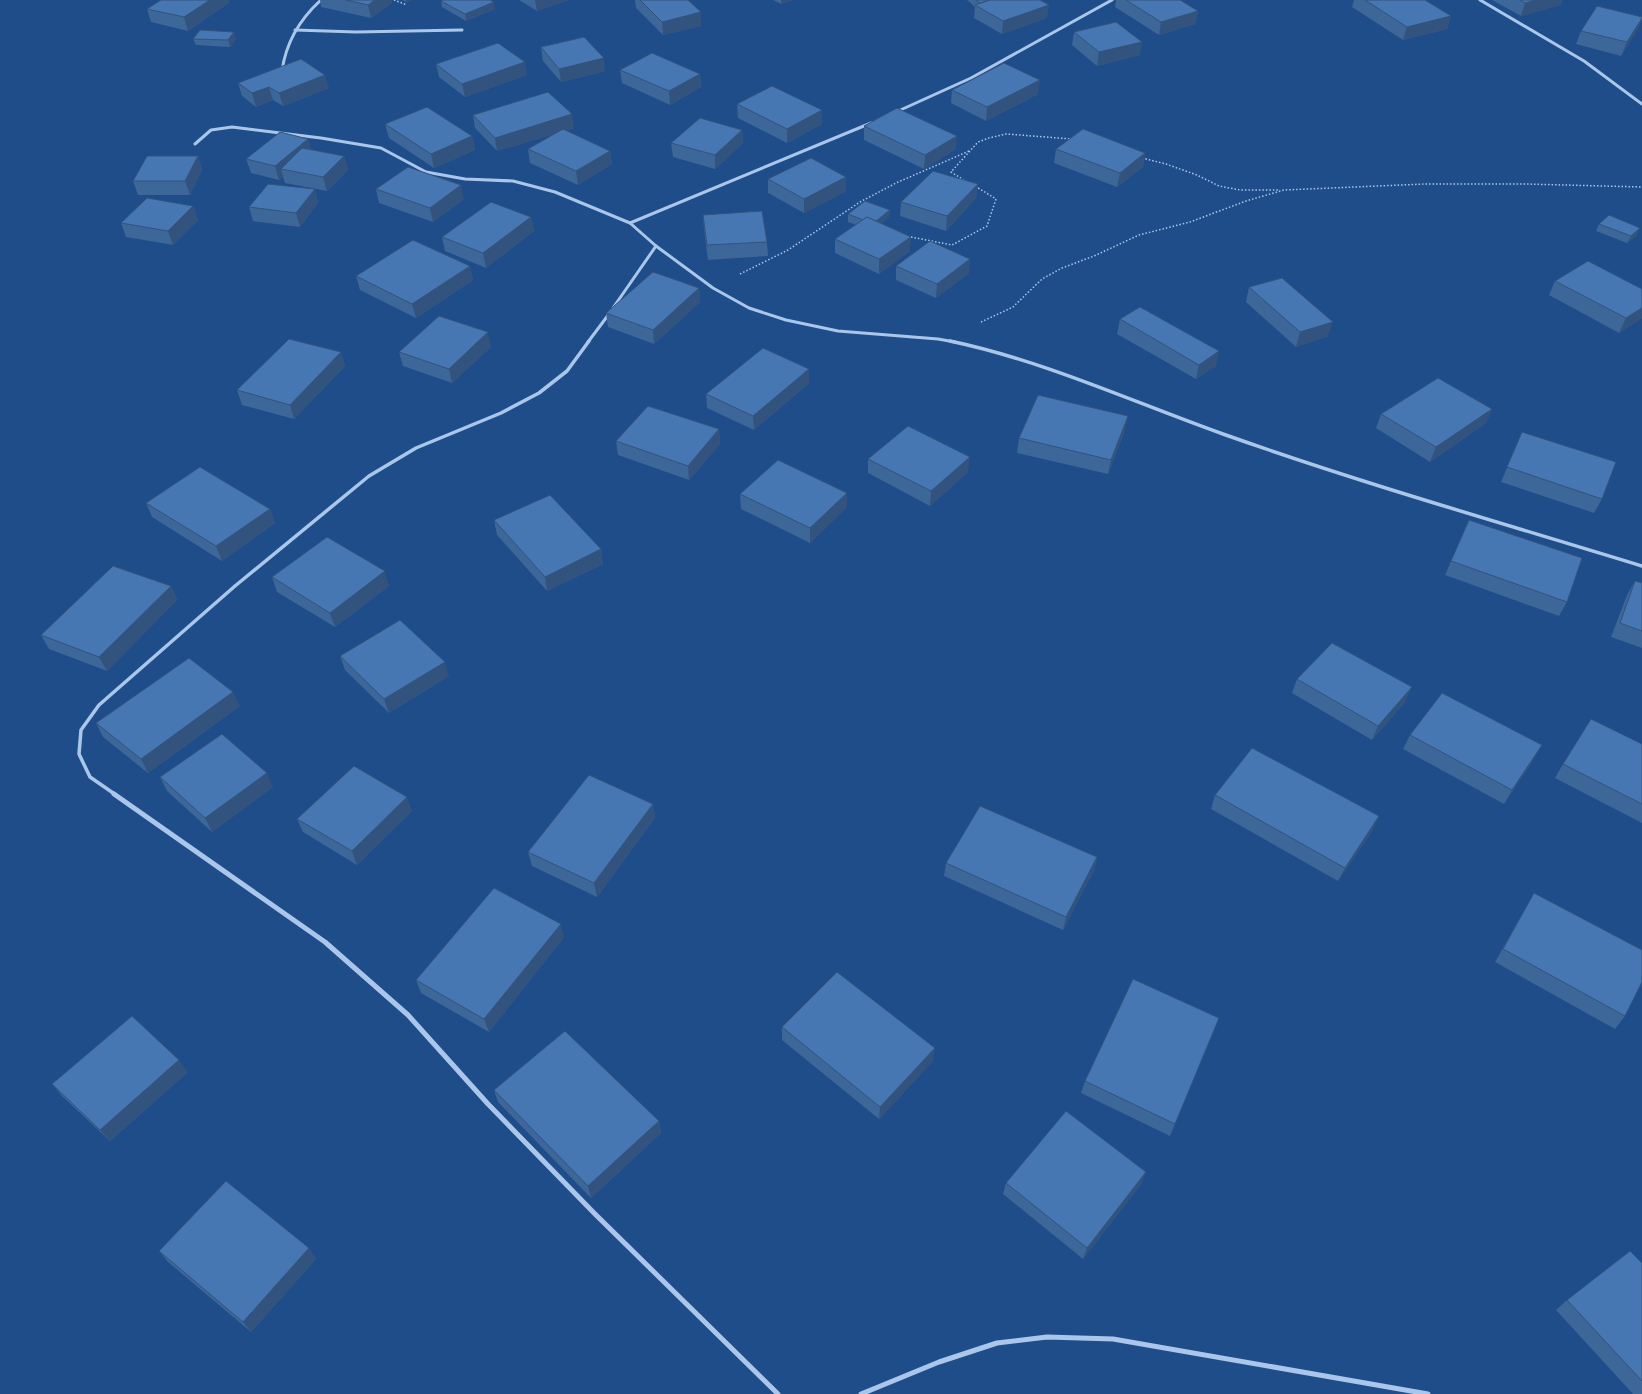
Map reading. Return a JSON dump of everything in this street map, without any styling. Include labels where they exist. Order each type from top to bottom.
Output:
[{"type":"street","points":[[282,74],[284,54],[288,43],[310,9],[321,0]]},
{"type":"street","points":[[895,113],[971,78],[1112,0]]},
{"type":"street","points":[[1480,0],[1580,58],[1613,80],[1642,104]]},
{"type":"street","points":[[295,30],[356,32],[462,30]]},
{"type":"street","points":[[630,223],[875,121]]},
{"type":"street","points":[[196,144],[204,133],[210,129],[219,127],[246,128],[321,138],[381,148],[426,172],[465,179],[513,181],[555,192],[630,223],[656,246],[713,288],[749,308],[786,320],[838,331],[938,339],[982,348],[1037,364],[1223,434],[1334,472],[1642,566]]},
{"type":"street","points":[[656,246],[567,371],[539,393],[501,413],[416,448],[369,476],[235,586],[99,705],[81,730],[79,754],[90,777],[325,942],[408,1015],[493,1110],[595,1214],[778,1394]]},
{"type":"street","points":[[861,1394],[939,1362],[997,1343],[1047,1337],[1113,1339],[1428,1394]]},
{"type":"path","points":[[911,237],[952,245],[987,226],[996,199],[951,172],[978,142],[1006,134],[1078,140]]},
{"type":"path","points":[[713,288],[788,250],[860,202],[896,183],[972,150]]},
{"type":"path","points":[[1135,156],[1166,164],[1197,175],[1220,186],[1240,190],[1284,190],[1410,185],[1526,184],[1642,187]]},
{"type":"path","points":[[938,339],[977,324],[1013,307],[1042,279],[1062,268],[1094,256],[1139,235],[1190,222],[1246,201],[1284,190]]},
{"type":"building","points":[[161,0],[210,0],[184,17],[147,9]]},
{"type":"building","points":[[346,0],[375,0],[368,5]]},
{"type":"building","points":[[490,0],[494,2],[465,14],[441,1]]},
{"type":"building","points":[[640,0],[688,0],[701,12],[662,22]]},
{"type":"building","points":[[976,0],[990,0],[980,3]]},
{"type":"building","points":[[990,0],[1040,0],[1049,5],[1003,21],[975,5]]},
{"type":"building","points":[[1126,0],[1180,0],[1198,11],[1161,22]]},
{"type":"building","points":[[1365,0],[1425,0],[1451,16],[1407,27]]},
{"type":"building","points":[[1520,0],[1536,0],[1525,3]]},
{"type":"building","points":[[1597,6],[1642,17],[1627,42],[1581,31]]},
{"type":"building","points":[[1116,22],[1142,42],[1099,52],[1074,32]]},
{"type":"building","points":[[200,30],[234,32],[228,40],[193,39]]},
{"type":"building","points":[[584,37],[604,58],[559,69],[541,47]]},
{"type":"building","points":[[498,43],[525,62],[462,84],[436,64]]},
{"type":"building","points":[[652,53],[700,74],[669,91],[620,70]]},
{"type":"building","points":[[301,59],[325,75],[279,93],[269,87],[252,93],[238,83]]},
{"type":"building","points":[[1004,63],[1040,80],[987,107],[952,90]]},
{"type":"building","points":[[772,86],[822,110],[787,129],[737,104]]},
{"type":"building","points":[[548,92],[572,114],[495,138],[473,115]]},
{"type":"building","points":[[427,107],[472,136],[431,154],[385,124]]},
{"type":"building","points":[[897,108],[957,136],[925,155],[864,126]]},
{"type":"building","points":[[700,118],[742,130],[715,155],[671,143]]},
{"type":"building","points":[[563,129],[610,151],[576,171],[528,149]]},
{"type":"building","points":[[1083,129],[1145,153],[1120,173],[1056,149]]},
{"type":"building","points":[[280,132],[308,139],[275,166],[246,159]]},
{"type":"building","points":[[302,148],[344,156],[323,177],[281,169]]},
{"type":"building","points":[[147,156],[198,156],[185,181],[133,181]]},
{"type":"building","points":[[811,158],[846,177],[804,199],[768,179]]},
{"type":"building","points":[[408,167],[461,185],[430,208],[376,189]]},
{"type":"building","points":[[933,171],[978,184],[947,216],[901,202]]},
{"type":"building","points":[[268,184],[315,189],[296,213],[249,207]]},
{"type":"building","points":[[147,198],[193,206],[168,231],[121,223]]},
{"type":"building","points":[[865,201],[890,210],[876,221],[867,217],[863,220],[848,214]]},
{"type":"building","points":[[491,202],[531,217],[483,253],[442,237]]},
{"type":"building","points":[[762,211],[767,242],[707,245],[703,215]]},
{"type":"building","points":[[1609,215],[1640,228],[1631,236],[1599,224]]},
{"type":"building","points":[[867,217],[911,237],[879,259],[835,239]]},
{"type":"building","points":[[413,240],[470,266],[412,304],[356,276]]},
{"type":"building","points":[[930,241],[970,259],[937,284],[896,266]]},
{"type":"building","points":[[1588,261],[1642,289],[1642,308],[1626,318],[1555,281]]},
{"type":"building","points":[[653,272],[699,288],[653,330],[606,313]]},
{"type":"building","points":[[1282,278],[1333,322],[1300,332],[1249,287]]},
{"type":"building","points":[[1140,307],[1219,351],[1199,365],[1120,319]]},
{"type":"building","points":[[439,316],[488,332],[449,369],[399,352]]},
{"type":"building","points":[[289,339],[341,352],[290,405],[237,390]]},
{"type":"building","points":[[763,348],[809,369],[753,416],[706,394]]},
{"type":"building","points":[[1438,378],[1492,409],[1436,447],[1381,414]]},
{"type":"building","points":[[1038,395],[1128,416],[1111,460],[1019,438]]},
{"type":"building","points":[[648,406],[719,429],[688,466],[616,441]]},
{"type":"building","points":[[908,426],[970,457],[931,491],[868,459]]},
{"type":"building","points":[[1522,432],[1616,462],[1602,499],[1507,467]]},
{"type":"building","points":[[778,460],[847,493],[810,528],[740,494]]},
{"type":"building","points":[[200,467],[270,509],[216,546],[146,503]]},
{"type":"building","points":[[550,495],[601,549],[545,577],[494,520]]},
{"type":"building","points":[[1469,520],[1582,558],[1567,602],[1451,561]]},
{"type":"building","points":[[327,537],[385,571],[330,613],[272,577]]},
{"type":"building","points":[[113,566],[171,586],[99,657],[41,635]]},
{"type":"building","points":[[1635,581],[1642,583],[1642,631],[1620,623]]},
{"type":"building","points":[[400,620],[445,662],[384,699],[340,656]]},
{"type":"building","points":[[1332,643],[1412,687],[1378,726],[1297,679]]},
{"type":"building","points":[[189,658],[233,692],[141,759],[96,723]]},
{"type":"building","points":[[1442,693],[1542,745],[1512,790],[1410,735]]},
{"type":"building","points":[[1591,719],[1642,744],[1642,804],[1563,764]]},
{"type":"building","points":[[222,734],[267,773],[205,818],[160,777]]},
{"type":"building","points":[[1252,748],[1379,816],[1345,868],[1215,795]]},
{"type":"building","points":[[354,766],[407,797],[352,851],[297,819]]},
{"type":"building","points":[[589,775],[653,804],[594,883],[528,852]]},
{"type":"building","points":[[980,806],[1097,857],[1066,917],[946,863]]},
{"type":"building","points":[[494,888],[561,924],[484,1019],[416,980]]},
{"type":"building","points":[[1534,893],[1642,950],[1642,982],[1625,1016],[1503,949]]},
{"type":"building","points":[[837,972],[935,1048],[880,1107],[782,1027]]},
{"type":"building","points":[[1133,979],[1219,1018],[1175,1124],[1085,1081]]},
{"type":"building","points":[[132,1016],[179,1060],[100,1130],[52,1084]]},
{"type":"building","points":[[565,1031],[659,1121],[588,1186],[494,1090]]},
{"type":"building","points":[[1066,1111],[1146,1172],[1087,1248],[1006,1183]]},
{"type":"building","points":[[226,1181],[309,1248],[243,1322],[159,1251]]},
{"type":"building","points":[[1630,1251],[1642,1263],[1642,1381],[1567,1300]]}]
